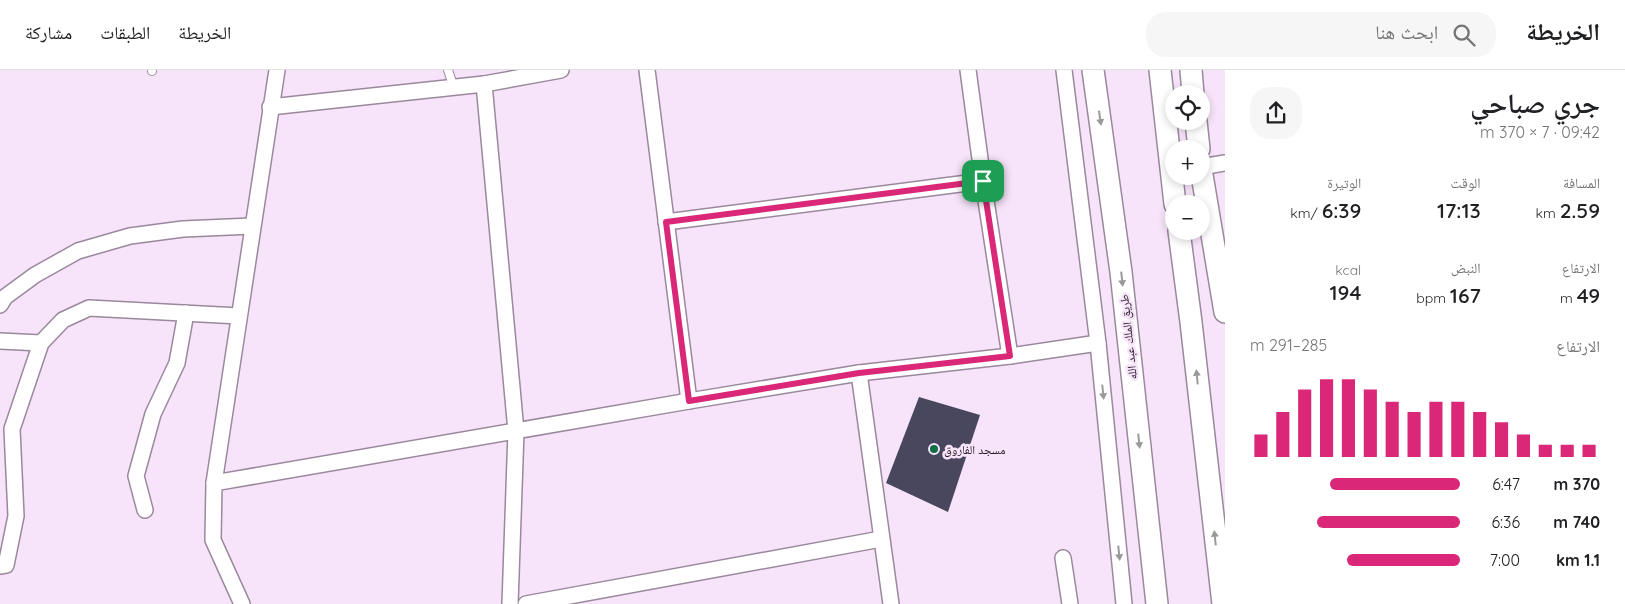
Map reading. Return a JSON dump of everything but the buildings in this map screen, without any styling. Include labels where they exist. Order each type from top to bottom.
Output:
[{"type":"main road","name":"طريق الملك عبد الله","points":[[1093,70],[1121,272],[1157,604]]},
{"type":"main road","points":[[1160,70],[1174,195]]},
{"type":"main road","points":[[1191,70],[1192,85]]},
{"type":"main road","points":[[1204,185],[1225,306]]},
{"type":"main road","points":[[1180,240],[1222,604]]},
{"type":"street","points":[[242,604],[213,540],[214,483],[277,70]]},
{"type":"street","points":[[270,107],[454,88],[561,70]]},
{"type":"street","points":[[647,70],[689,401]]},
{"type":"street","points":[[968,70],[1010,356]]},
{"type":"street","points":[[1064,70],[1098,343],[1124,604]]},
{"type":"street","points":[[484,84],[516,431],[510,604]]},
{"type":"street","points":[[1210,166],[1225,164]]},
{"type":"street","points":[[666,222],[983,181]]},
{"type":"street","points":[[0,305],[5,297],[35,275],[78,251],[130,236],[183,229],[252,226]]},
{"type":"street","points":[[0,566],[6,565],[16,516],[12,429],[41,343],[63,320],[89,308],[239,316]]},
{"type":"street","points":[[145,510],[136,476],[153,414],[177,363],[186,313]]},
{"type":"street","points":[[0,341],[41,343]]},
{"type":"street","points":[[214,483],[859,373],[1010,356],[1098,343]]},
{"type":"street","points":[[859,373],[891,604]]},
{"type":"street","points":[[526,604],[881,539]]},
{"type":"street","points":[[1063,558],[1070,604]]},
{"type":"lane","points":[[448,70],[454,88]]},
{"type":"place","name":"مسجد الفاروق","points":[[934,449]]},
{"type":"route","points":[[983,181],[1010,356],[859,373],[689,401],[666,222],[983,181]]}]
